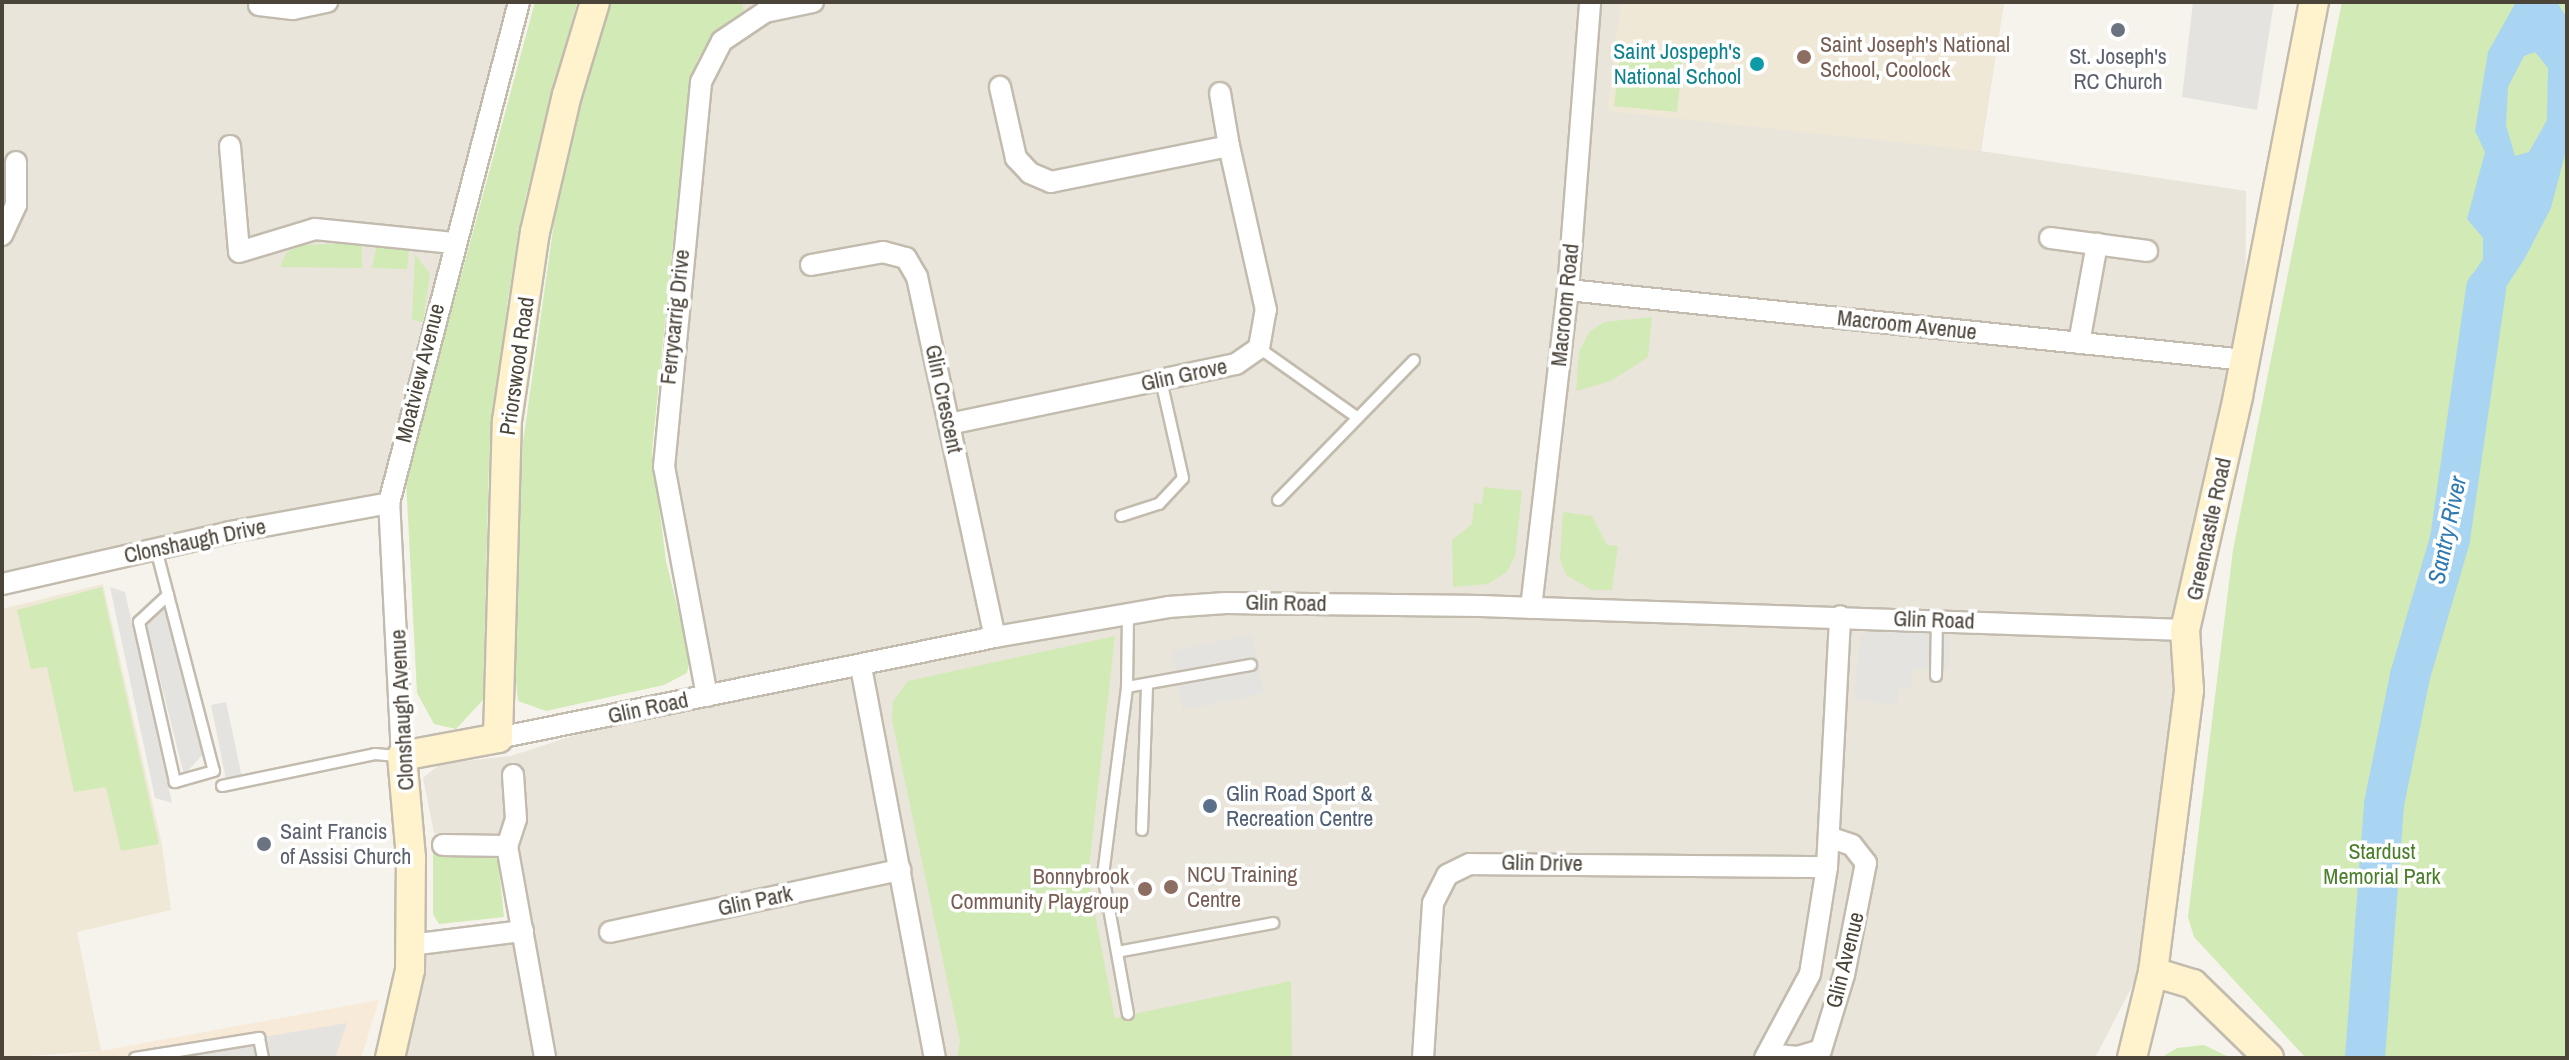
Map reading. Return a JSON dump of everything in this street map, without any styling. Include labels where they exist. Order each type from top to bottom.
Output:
[{"type":"street","points":[[259,5],[293,9],[327,2]]},
{"type":"street","name":"Moatview Avenue","points":[[389,503],[453,243],[519,2]]},
{"type":"street","name":"Priorswood Road","points":[[498,738],[507,421],[535,232],[567,95],[595,2]]},
{"type":"street","name":"Ferrycarrig Drive","points":[[707,696],[664,467],[701,82],[722,41],[765,12],[813,2]]},
{"type":"street","name":"Macroom Road","points":[[1531,608],[1568,290],[1590,2]]},
{"type":"street","name":"Greencastle Road","points":[[2132,1058],[2153,972],[2189,690],[2185,630],[2245,360],[2314,2]]},
{"type":"street","points":[[1000,87],[1016,158],[1030,173],[1051,182],[1229,146]]},
{"type":"street","points":[[1220,93],[1266,310],[1259,348]]},
{"type":"street","points":[[230,146],[239,252],[315,229],[453,243]]},
{"type":"street","points":[[2,235],[16,205],[16,162]]},
{"type":"street","points":[[2050,238],[2147,251]]},
{"type":"street","points":[[2079,343],[2097,244]]},
{"type":"street","name":"Glin Crescent","points":[[811,265],[883,252],[906,258],[917,277],[995,637]]},
{"type":"street","name":"Macroom Avenue","points":[[1568,290],[2245,360]]},
{"type":"street","name":"Glin Grove","points":[[949,424],[1236,364],[1259,348]]},
{"type":"street","name":"Clonshaugh Drive","points":[[2,584],[156,549],[389,503]]},
{"type":"street","name":"Clonshaugh Avenue","points":[[389,503],[402,756],[411,858],[410,945],[390,1058]]},
{"type":"street","name":"Glin Road","points":[[402,756],[861,667],[995,637],[1128,614],[1226,603],[1840,616],[2185,630]]},
{"type":"street","name":"Glin Avenue","points":[[1829,837],[1852,845],[1866,863],[1844,975],[1821,1050],[1797,1057],[1766,1056],[1810,974],[1827,867],[1840,616]]},
{"type":"street","points":[[861,667],[935,1058]]},
{"type":"street","points":[[513,775],[516,819],[507,846],[545,1058]]},
{"type":"street","points":[[443,845],[507,846]]},
{"type":"street","name":"Glin Drive","points":[[1423,1058],[1433,903],[1447,875],[1470,864],[1827,867]]},
{"type":"street","name":"Glin Park","points":[[610,932],[900,870]]},
{"type":"street","points":[[410,945],[523,931]]},
{"type":"street","points":[[2153,972],[2193,984],[2269,1058]]},
{"type":"lane","points":[[1259,348],[1358,418]]},
{"type":"lane","points":[[1278,500],[1414,360]]},
{"type":"lane","points":[[1121,516],[1159,504],[1183,478],[1161,380]]},
{"type":"lane","points":[[156,549],[214,771],[175,782],[139,622],[168,595]]},
{"type":"lane","points":[[1128,614],[1127,687],[1103,875],[1128,1014]]},
{"type":"lane","points":[[1936,676],[1937,620]]},
{"type":"lane","points":[[1127,687],[1147,687],[1251,665]]},
{"type":"lane","points":[[1142,830],[1147,687]]},
{"type":"lane","points":[[222,786],[375,754],[402,756]]},
{"type":"lane","points":[[1117,952],[1273,923]]},
{"type":"lane","points":[[135,1058],[259,1038],[263,1058]]},
{"type":"shaded area","points":[[2,2],[519,2],[388,503],[2,583]]},
{"type":"shaded area","points":[[717,2],[2004,2],[1981,151],[2246,191],[2245,360],[2141,969],[2095,1058],[392,1058],[410,970],[425,969],[427,946],[523,932],[507,846],[495,833],[434,833],[423,778],[440,764],[511,756],[706,692],[664,467],[701,82],[722,41]]},
{"type":"shaded area","name":"Saint Joseph's National School, Coolock","points":[[1621,2],[2004,2],[1980,151],[1607,111]]},
{"type":"shaded area","points":[[2193,2],[2274,2],[2257,110],[2182,97]]},
{"type":"shaded area","points":[[103,584],[162,845],[171,910],[77,932],[101,1051],[2,1058],[2,609]]},
{"type":"shaded area","points":[[110,587],[125,592],[172,803],[155,798]]},
{"type":"shaded area","points":[[168,606],[206,751],[184,775],[146,623]]},
{"type":"shaded area","points":[[1892,627],[1950,629],[1949,670],[1912,669],[1911,689],[1898,689],[1897,705],[1854,700],[1860,637],[1869,630]]},
{"type":"shaded area","points":[[1252,634],[1264,693],[1183,710],[1171,651]]},
{"type":"shaded area","points":[[226,702],[242,777],[226,780],[211,705]]},
{"type":"shaded area","points":[[379,1000],[361,1058],[53,1058],[101,1051]]},
{"type":"shaded area","points":[[347,1023],[335,1058],[156,1058],[156,1055]]},
{"type":"green space","points":[[535,2],[577,2],[526,196],[508,299],[489,462],[483,700],[456,729],[434,724],[417,693],[406,480]]},
{"type":"green space","points":[[610,2],[742,2],[744,11],[716,31],[697,61],[688,95],[652,451],[666,561],[690,659],[687,673],[664,685],[546,711],[518,701],[512,640],[517,485],[564,152]]},
{"type":"green space","name":"Stardust Memorial Park","points":[[2342,2],[2567,2],[2567,1058],[2306,1058],[2194,937],[2188,917],[2233,550]]},
{"type":"green space","points":[[1620,55],[1683,61],[1677,112],[1614,106]]},
{"type":"green space","points":[[362,243],[362,268],[280,267],[287,252],[302,245]]},
{"type":"green space","points":[[377,244],[409,251],[407,269],[372,268]]},
{"type":"green space","points":[[415,254],[430,274],[423,322],[412,320]]},
{"type":"green space","points":[[1652,317],[1648,357],[1611,381],[1576,391],[1579,352],[1589,332],[1604,322]]},
{"type":"green space","points":[[1484,487],[1522,491],[1515,556],[1507,572],[1488,584],[1453,587],[1452,540],[1472,524],[1474,503],[1482,504]]},
{"type":"green space","points":[[1563,512],[1592,516],[1607,545],[1618,546],[1612,590],[1592,590],[1566,575],[1560,560]]},
{"type":"green space","points":[[102,587],[159,844],[121,851],[106,787],[74,792],[47,667],[31,669],[17,610]]},
{"type":"green space","points":[[1115,636],[1088,878],[1115,1018],[1291,981],[1292,1058],[957,1058],[960,1041],[892,720],[893,701],[908,681]]},
{"type":"green space","points":[[433,846],[482,849],[498,860],[504,917],[439,924],[433,914]]},
{"type":"green space","points":[[2204,1045],[2231,1058],[2161,1058],[2177,1048]]},
{"type":"water","points":[[2516,2],[2557,2],[2567,18],[2567,147],[2551,208],[2504,290],[2495,293],[2490,346],[2467,342],[2471,277],[2483,259],[2483,238],[2467,219],[2485,152],[2475,131],[2488,52]],"holes":[[[2535,52],[2548,68],[2547,120],[2529,152],[2515,156],[2506,125],[2508,87],[2524,56]]]},
{"type":"waterway","name":"Santry River","points":[[2365,1058],[2384,804],[2410,676],[2450,539],[2486,289]]},
{"type":"place","name":"St. Joseph's RC Church","points":[[2118,30]]},
{"type":"place","name":"Saint Joseph's National School, Coolock","points":[[1804,57]]},
{"type":"place","name":"Saint Jospeph's National School","points":[[1757,64]]},
{"type":"place","name":"Glin Road Sport & Recreation Centre","points":[[1210,806]]},
{"type":"place","name":"Saint Francis of Assisi Church","points":[[264,844]]},
{"type":"place","name":"NCU Training Centre","points":[[1171,887]]},
{"type":"place","name":"Bonnybrook Community Playgroup","points":[[1145,889]]}]
